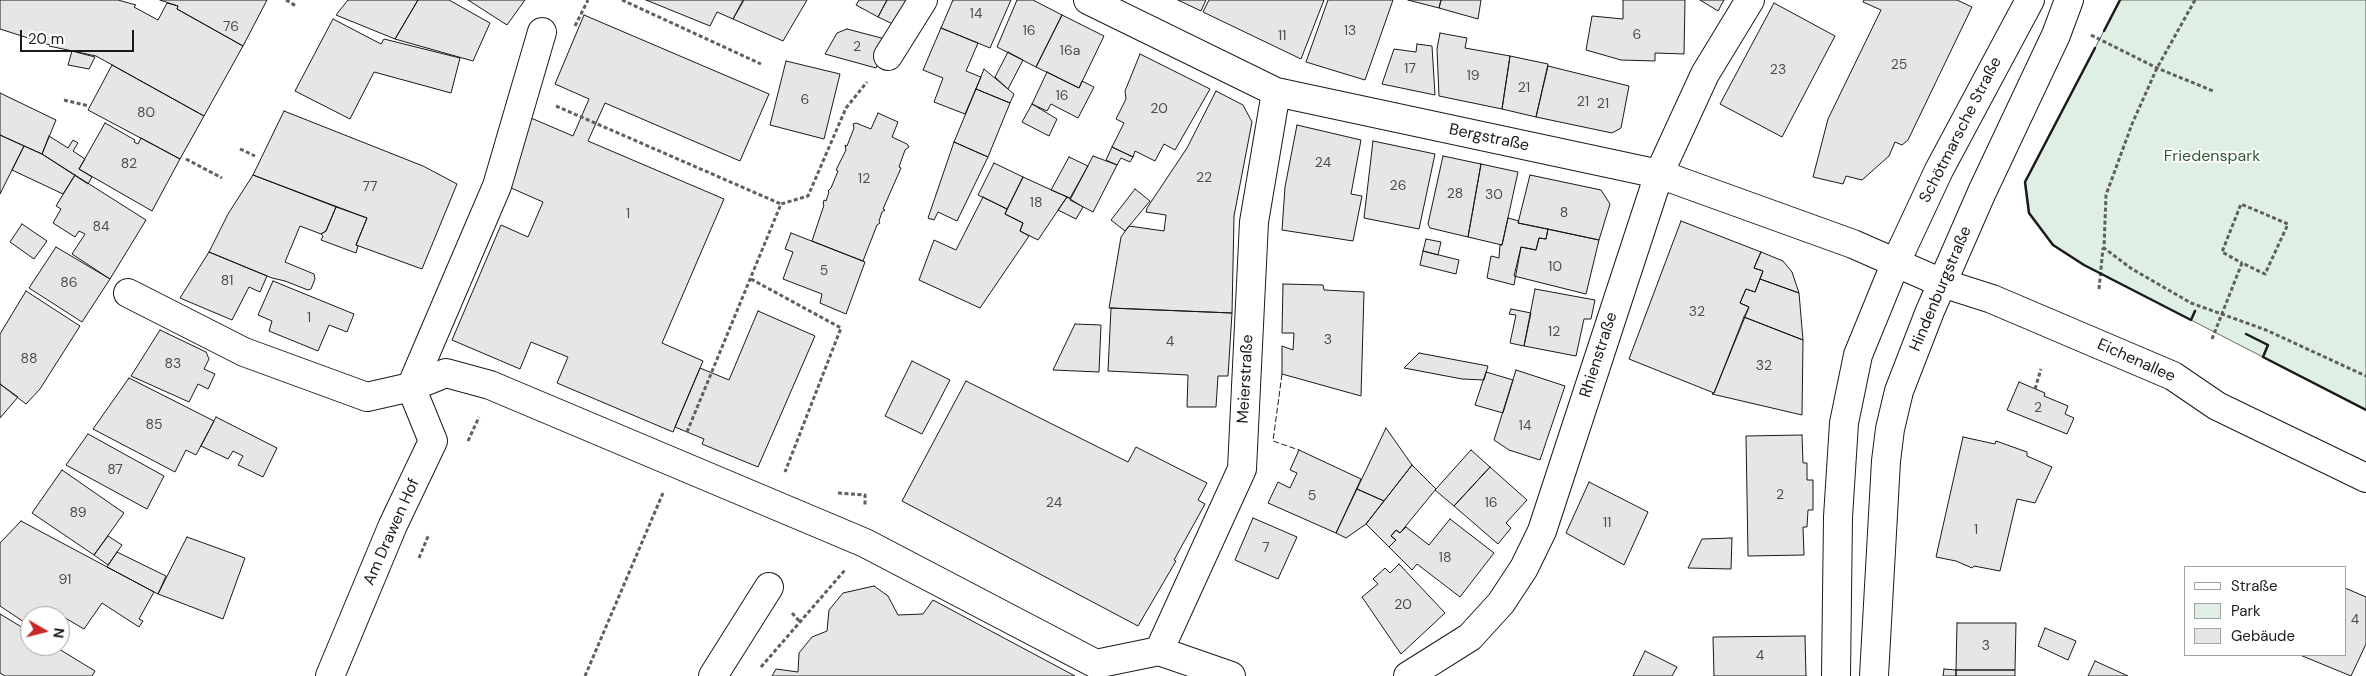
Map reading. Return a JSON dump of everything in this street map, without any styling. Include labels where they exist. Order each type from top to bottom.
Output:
[{"type":"street","points":[[888,56],[923,0]]},
{"type":"street","name":"Bergstraße","points":[[1088,0],[1276,92],[1658,174],[1853,244],[1896,262]]},
{"type":"street","name":"Rhienstraße","points":[[1408,676],[1470,637],[1501,603],[1524,568],[1542,531],[1658,174],[1705,74],[1750,0]]},
{"type":"street","name":"Schötmarsche Straße","points":[[1896,262],[1949,150],[2030,0]]},
{"type":"street","name":"Hindenburgstraße","points":[[1874,676],[1880,596],[1883,513],[1890,429],[1899,391],[1942,283],[1982,192],[2056,35],[2069,0]]},
{"type":"street","points":[[411,387],[497,186],[542,32]]},
{"type":"street","name":"Meierstraße","points":[[1159,651],[1242,469],[1254,222],[1276,92]]},
{"type":"street","points":[[1836,676],[1838,517],[1844,423],[1858,355],[1896,262]]},
{"type":"street","name":"Eichenallee","points":[[1896,262],[1942,283],[1992,300],[2173,376],[2216,406],[2366,478]]},
{"type":"street","points":[[128,293],[244,352],[367,397],[411,387],[446,373],[490,385],[865,543],[1096,664],[1159,651],[1231,676]]},
{"type":"street","name":"Am Drawen Hof","points":[[330,676],[393,525],[433,441],[411,387]]},
{"type":"street","points":[[713,676],[769,587]]},
{"type":"street","name":"Hindenburgstraße","points":[[1880,596],[1887,676]]},
{"type":"path","points":[[286,0],[296,6]]},
{"type":"path","points":[[622,0],[761,64]]},
{"type":"path","points":[[2099,289],[2104,248],[2106,195],[2132,124],[2157,68],[2195,0]]},
{"type":"path","points":[[2088,34],[2157,68],[2213,91]]},
{"type":"path","points":[[549,103],[781,204],[808,196],[846,108],[888,56]]},
{"type":"path","points":[[64,100],[89,106]]},
{"type":"path","points":[[240,150],[255,156]]},
{"type":"path","points":[[186,159],[222,178]]},
{"type":"path","points":[[585,676],[781,204]]},
{"type":"path","points":[[2241,204],[2288,224],[2265,274],[2242,263],[2222,252],[2241,204]]},
{"type":"path","points":[[2104,248],[2132,269],[2191,303],[2266,330],[2366,376]]},
{"type":"path","points":[[2212,339],[2242,263]]},
{"type":"path","points":[[750,279],[840,328],[782,481]]},
{"type":"path","points":[[2035,389],[2041,369]]},
{"type":"path","points":[[759,669],[853,561],[866,563],[865,543]]},
{"type":"green space","name":"Friedenspark","points":[[2120,0],[2366,0],[2366,410],[2084,265],[2053,245],[2029,213],[2025,182]]},
{"type":"building","points":[[0,0],[118,0],[136,5],[134,7],[158,20],[167,3],[178,6],[177,9],[243,46],[204,116],[96,56],[49,46],[0,29]]},
{"type":"building","points":[[160,0],[267,0],[243,46],[177,9],[178,6]]},
{"type":"building","points":[[348,0],[418,0],[395,39],[336,15]]},
{"type":"building","points":[[418,0],[449,0],[490,23],[473,61],[395,39]]},
{"type":"building","points":[[468,0],[525,0],[507,25]]},
{"type":"building","points":[[646,0],[743,0],[733,19],[717,12],[710,26]]},
{"type":"building","points":[[744,0],[807,0],[783,41],[733,19]]},
{"type":"building","points":[[859,0],[887,0],[878,17],[856,5]]},
{"type":"building","points":[[887,0],[914,0],[899,27],[878,17]]},
{"type":"building","points":[[953,0],[1011,0],[990,48],[941,28]]},
{"type":"building","points":[[1017,0],[1033,0],[1062,15],[1036,67],[997,47]]},
{"type":"building","points":[[1178,0],[1206,0],[1201,11]]},
{"type":"building","points":[[1209,0],[1324,0],[1301,59],[1203,12]]},
{"type":"building","points":[[1328,0],[1393,0],[1365,80],[1306,62]]},
{"type":"building","points":[[1408,0],[1441,0],[1439,8]]},
{"type":"building","points":[[1441,0],[1481,0],[1478,19],[1439,8]]},
{"type":"building","points":[[1623,0],[1685,0],[1684,54],[1655,53],[1655,61],[1621,60],[1586,50],[1592,16],[1623,19]]},
{"type":"building","points":[[1700,0],[1724,0],[1718,11]]},
{"type":"building","points":[[1864,0],[1957,0],[1972,7],[1908,140],[1902,145],[1895,142],[1889,156],[1862,180],[1846,176],[1843,184],[1813,177],[1828,119],[1881,10],[1863,2]]},
{"type":"building","points":[[1774,3],[1835,36],[1782,137],[1720,104]]},
{"type":"building","points":[[584,15],[769,94],[740,161],[605,103],[588,141],[724,199],[662,343],[703,361],[673,432],[557,383],[568,357],[531,342],[520,369],[452,340],[501,225],[528,237],[543,202],[502,184],[531,118],[573,136],[589,99],[555,84]]},
{"type":"building","points":[[1062,15],[1104,36],[1079,88],[1036,67]]},
{"type":"building","points":[[333,19],[381,44],[384,39],[460,58],[451,93],[374,72],[350,119],[295,91]]},
{"type":"building","points":[[941,28],[978,43],[966,71],[981,77],[965,114],[934,102],[943,78],[923,70]]},
{"type":"building","points":[[847,29],[889,40],[876,68],[825,54],[837,33]]},
{"type":"building","points":[[1440,33],[1467,38],[1465,48],[1510,56],[1502,109],[1439,96],[1437,49]]},
{"type":"building","points":[[1417,44],[1432,46],[1435,95],[1382,84],[1394,49],[1416,52]]},
{"type":"building","points":[[72,51],[95,57],[89,69],[68,65]]},
{"type":"building","points":[[1008,52],[1023,60],[1008,89],[995,77]]},
{"type":"building","points":[[1140,54],[1210,89],[1175,150],[1164,144],[1155,161],[1135,151],[1133,157],[1112,147],[1124,123],[1116,119],[1126,99],[1125,91]]},
{"type":"building","points":[[1510,56],[1548,64],[1536,117],[1502,109]]},
{"type":"building","points":[[786,61],[840,74],[824,139],[770,125]]},
{"type":"building","points":[[112,65],[204,116],[180,159],[88,110]]},
{"type":"building","points":[[1548,66],[1629,86],[1621,128],[1612,133],[1536,117]]},
{"type":"building","points":[[984,69],[1014,94],[1010,103],[976,89]]},
{"type":"building","points":[[1047,72],[1079,88],[1082,81],[1094,87],[1078,118],[1051,104],[1047,111],[1032,104]]},
{"type":"building","points":[[976,89],[1010,103],[988,157],[954,142]]},
{"type":"building","points":[[1216,91],[1243,105],[1252,122],[1234,216],[1232,313],[1109,308],[1121,237],[1129,226],[1164,231],[1166,215],[1146,212],[1147,208],[1187,148]]},
{"type":"building","points":[[0,93],[56,120],[42,154],[0,135]]},
{"type":"building","points":[[1032,104],[1057,119],[1049,136],[1022,122]]},
{"type":"building","points":[[284,111],[423,166],[457,184],[422,269],[356,245],[367,218],[253,175]]},
{"type":"building","points":[[878,113],[898,122],[892,137],[907,144],[909,147],[905,150],[899,167],[901,168],[863,261],[812,241],[824,200],[826,201],[828,191],[838,171],[836,170],[846,150],[845,145],[847,146],[854,128],[853,124],[856,123],[871,129]]},
{"type":"building","points":[[105,123],[135,140],[134,142],[138,144],[141,138],[180,159],[152,211],[79,169]]},
{"type":"building","points":[[1297,125],[1361,140],[1351,194],[1362,196],[1353,241],[1282,230],[1285,187]]},
{"type":"building","points":[[0,135],[24,146],[0,194]]},
{"type":"building","points":[[49,136],[68,148],[73,140],[78,143],[73,151],[85,159],[79,169],[92,177],[88,184],[42,154]]},
{"type":"building","points":[[1373,141],[1435,154],[1419,229],[1364,218]]},
{"type":"building","points":[[954,142],[988,157],[957,221],[938,212],[934,220],[928,218]]},
{"type":"building","points":[[24,146],[42,154],[75,175],[63,194],[12,170]]},
{"type":"building","points":[[1112,147],[1133,157],[1130,162],[1121,158],[1117,165],[1106,160]]},
{"type":"building","points":[[1093,156],[1117,165],[1093,212],[1070,200]]},
{"type":"building","points":[[1443,156],[1481,164],[1468,237],[1430,228],[1428,224]]},
{"type":"building","points":[[1069,157],[1088,166],[1070,198],[1051,190]]},
{"type":"building","points":[[994,163],[1023,177],[1007,209],[978,195]]},
{"type":"building","points":[[1481,164],[1518,172],[1502,245],[1468,237]]},
{"type":"building","points":[[75,175],[146,220],[110,279],[72,254],[85,234],[79,231],[75,237],[53,223],[61,209],[56,206]]},
{"type":"building","points":[[253,175],[336,207],[326,231],[321,234],[300,226],[285,262],[314,274],[315,279],[311,289],[308,290],[272,278],[209,252],[228,214]]},
{"type":"building","points":[[1530,175],[1601,190],[1610,204],[1599,240],[1518,223]]},
{"type":"building","points":[[1023,177],[1067,197],[1038,240],[1020,231],[1023,223],[1005,214]]},
{"type":"building","points":[[1135,189],[1150,201],[1125,231],[1111,220]]},
{"type":"building","points":[[983,197],[1007,209],[1005,214],[1023,223],[1020,231],[1029,236],[980,308],[919,280],[934,240],[956,250]]},
{"type":"building","points":[[1067,197],[1083,207],[1076,219],[1058,210]]},
{"type":"building","points":[[336,207],[367,218],[356,245],[358,246],[356,253],[321,240],[323,236],[321,234],[326,231]]},
{"type":"building","points":[[1508,218],[1519,221],[1518,223],[1548,229],[1546,239],[1539,238],[1536,250],[1521,247],[1514,285],[1487,278],[1491,256],[1499,258],[1500,245],[1502,245]]},
{"type":"building","points":[[1681,221],[1761,252],[1754,268],[1763,271],[1755,292],[1746,289],[1740,303],[1749,307],[1714,393],[1629,359]]},
{"type":"building","points":[[22,224],[47,241],[34,259],[10,242]]},
{"type":"building","points":[[1548,229],[1599,240],[1586,294],[1514,276],[1521,247],[1536,250],[1539,238],[1546,239]]},
{"type":"building","points":[[791,233],[865,262],[846,314],[820,303],[822,294],[783,279],[793,252],[785,249]]},
{"type":"building","points":[[1426,239],[1441,242],[1438,255],[1423,251]]},
{"type":"building","points":[[56,247],[110,279],[82,322],[29,288]]},
{"type":"building","points":[[1423,251],[1459,260],[1456,274],[1420,265]]},
{"type":"building","points":[[209,252],[267,276],[260,292],[249,287],[232,320],[180,298]]},
{"type":"building","points":[[1761,252],[1783,261],[1792,272],[1799,293],[1760,279],[1763,271],[1754,268]]},
{"type":"building","points":[[1760,279],[1799,293],[1803,340],[1744,317],[1749,307],[1740,303],[1746,289],[1755,292]]},
{"type":"building","points":[[273,281],[354,314],[347,332],[329,325],[318,351],[269,331],[272,321],[258,315]]},
{"type":"building","points":[[1283,284],[1323,285],[1324,290],[1364,292],[1361,396],[1282,374],[1282,346],[1293,350],[1294,333],[1282,333]]},
{"type":"building","points":[[1535,289],[1595,300],[1591,319],[1584,319],[1576,356],[1524,346]]},
{"type":"building","points":[[26,291],[80,326],[40,389],[26,404],[0,384],[0,334]]},
{"type":"building","points":[[1111,308],[1232,313],[1228,376],[1218,376],[1216,407],[1187,407],[1188,375],[1108,371]]},
{"type":"building","points":[[1511,309],[1531,313],[1524,346],[1510,343],[1516,315],[1509,314]]},
{"type":"building","points":[[758,311],[815,336],[758,467],[702,444],[704,439],[675,427],[700,368],[729,380]]},
{"type":"building","points":[[1744,317],[1803,340],[1802,415],[1712,394]]},
{"type":"building","points":[[1075,324],[1101,325],[1099,372],[1053,370]]},
{"type":"building","points":[[160,330],[206,352],[209,359],[204,369],[215,374],[208,389],[198,384],[189,402],[131,376]]},
{"type":"building","points":[[1419,353],[1488,366],[1484,380],[1462,379],[1404,368]]},
{"type":"building","points":[[912,361],[950,380],[922,434],[885,416]]},
{"type":"building","points":[[1516,370],[1565,386],[1540,460],[1509,450],[1494,440]]},
{"type":"building","points":[[1486,372],[1513,380],[1503,413],[1475,405]]},
{"type":"building","points":[[129,378],[214,421],[196,455],[186,450],[175,472],[93,429]]},
{"type":"building","points":[[966,381],[1128,462],[1136,447],[1207,483],[1198,500],[1205,504],[1174,560],[1176,561],[1138,626],[902,501]]},
{"type":"building","points":[[2019,382],[2045,393],[2044,396],[2068,406],[2065,414],[2074,418],[2067,434],[2007,410]]},
{"type":"building","points":[[0,384],[18,397],[0,418]]},
{"type":"building","points":[[216,417],[277,448],[263,477],[238,465],[243,456],[233,451],[228,459],[201,446]]},
{"type":"building","points":[[1386,428],[1412,465],[1384,501],[1357,489]]},
{"type":"building","points":[[88,434],[164,476],[147,509],[66,465]]},
{"type":"building","points":[[1802,435],[1803,463],[1807,463],[1807,480],[1813,480],[1813,510],[1808,510],[1807,527],[1803,527],[1804,555],[1748,556],[1746,436]]},
{"type":"building","points":[[1963,437],[1995,444],[1996,441],[2027,452],[2027,456],[2052,467],[2035,503],[2017,499],[2000,571],[1974,566],[1972,568],[1956,561],[1936,557]]},
{"type":"building","points":[[1299,450],[1361,479],[1336,533],[1268,503],[1278,482],[1290,488],[1297,473],[1290,470]]},
{"type":"building","points":[[1471,450],[1490,467],[1454,506],[1435,490]]},
{"type":"building","points":[[1412,465],[1436,489],[1400,533],[1396,530],[1391,536],[1396,540],[1389,547],[1366,524]]},
{"type":"building","points":[[1490,467],[1527,500],[1506,523],[1511,528],[1498,544],[1454,506]]},
{"type":"building","points":[[62,470],[124,513],[94,555],[32,513]]},
{"type":"building","points":[[1589,482],[1648,512],[1624,565],[1566,533]]},
{"type":"building","points":[[1357,489],[1384,501],[1366,524],[1346,538],[1336,533]]},
{"type":"building","points":[[1253,518],[1297,537],[1278,579],[1235,560]]},
{"type":"building","points":[[1450,519],[1494,553],[1460,597],[1417,564],[1412,570],[1389,547],[1396,540],[1391,536],[1396,530],[1400,533],[1406,527],[1429,545]]},
{"type":"building","points":[[21,521],[154,592],[139,619],[143,621],[139,627],[102,603],[84,629],[70,621],[70,606],[20,606],[20,619],[0,606],[0,543]]},
{"type":"building","points":[[108,536],[122,545],[108,565],[94,555]]},
{"type":"building","points":[[187,537],[245,558],[223,619],[158,594]]},
{"type":"building","points":[[1732,538],[1731,569],[1688,568],[1702,539]]},
{"type":"building","points":[[117,552],[166,576],[158,594],[107,567]]},
{"type":"building","points":[[1399,564],[1445,613],[1401,654],[1362,597],[1378,584],[1373,579],[1385,568],[1390,573]]},
{"type":"building","points":[[874,586],[888,596],[898,615],[923,614],[933,600],[1075,676],[772,676],[776,669],[798,672],[799,653],[812,637],[827,631],[829,610],[843,593]]},
{"type":"building","points":[[2346,588],[2366,597],[2366,644],[2351,676],[2302,656],[2346,656]]},
{"type":"building","points":[[0,614],[20,626],[20,656],[70,656],[95,671],[92,676],[5,676],[0,673]]},
{"type":"building","points":[[1957,623],[2016,623],[2015,670],[1956,670]]},
{"type":"building","points":[[2045,628],[2076,641],[2068,660],[2038,646]]},
{"type":"building","points":[[1805,636],[1806,676],[1714,676],[1713,637]]},
{"type":"building","points":[[1645,651],[1677,667],[1672,676],[1633,676]]},
{"type":"building","points":[[2095,661],[2128,676],[2088,676]]},
{"type":"building","points":[[1944,669],[1956,670],[1956,676],[1943,676]]},
{"type":"building","points":[[1956,670],[2015,670],[2015,676],[1956,676]]},
{"type":"fence","points":[[1282,374],[1273,441],[1299,450]]},
{"type":"wall","points":[[2104,31],[2120,0]]},
{"type":"wall","points":[[2095,48],[2025,182],[2029,213],[2053,245],[2084,265],[2191,320],[2195,311]]},
{"type":"wall","points":[[2246,334],[2268,345],[2263,357],[2366,410]]}]
